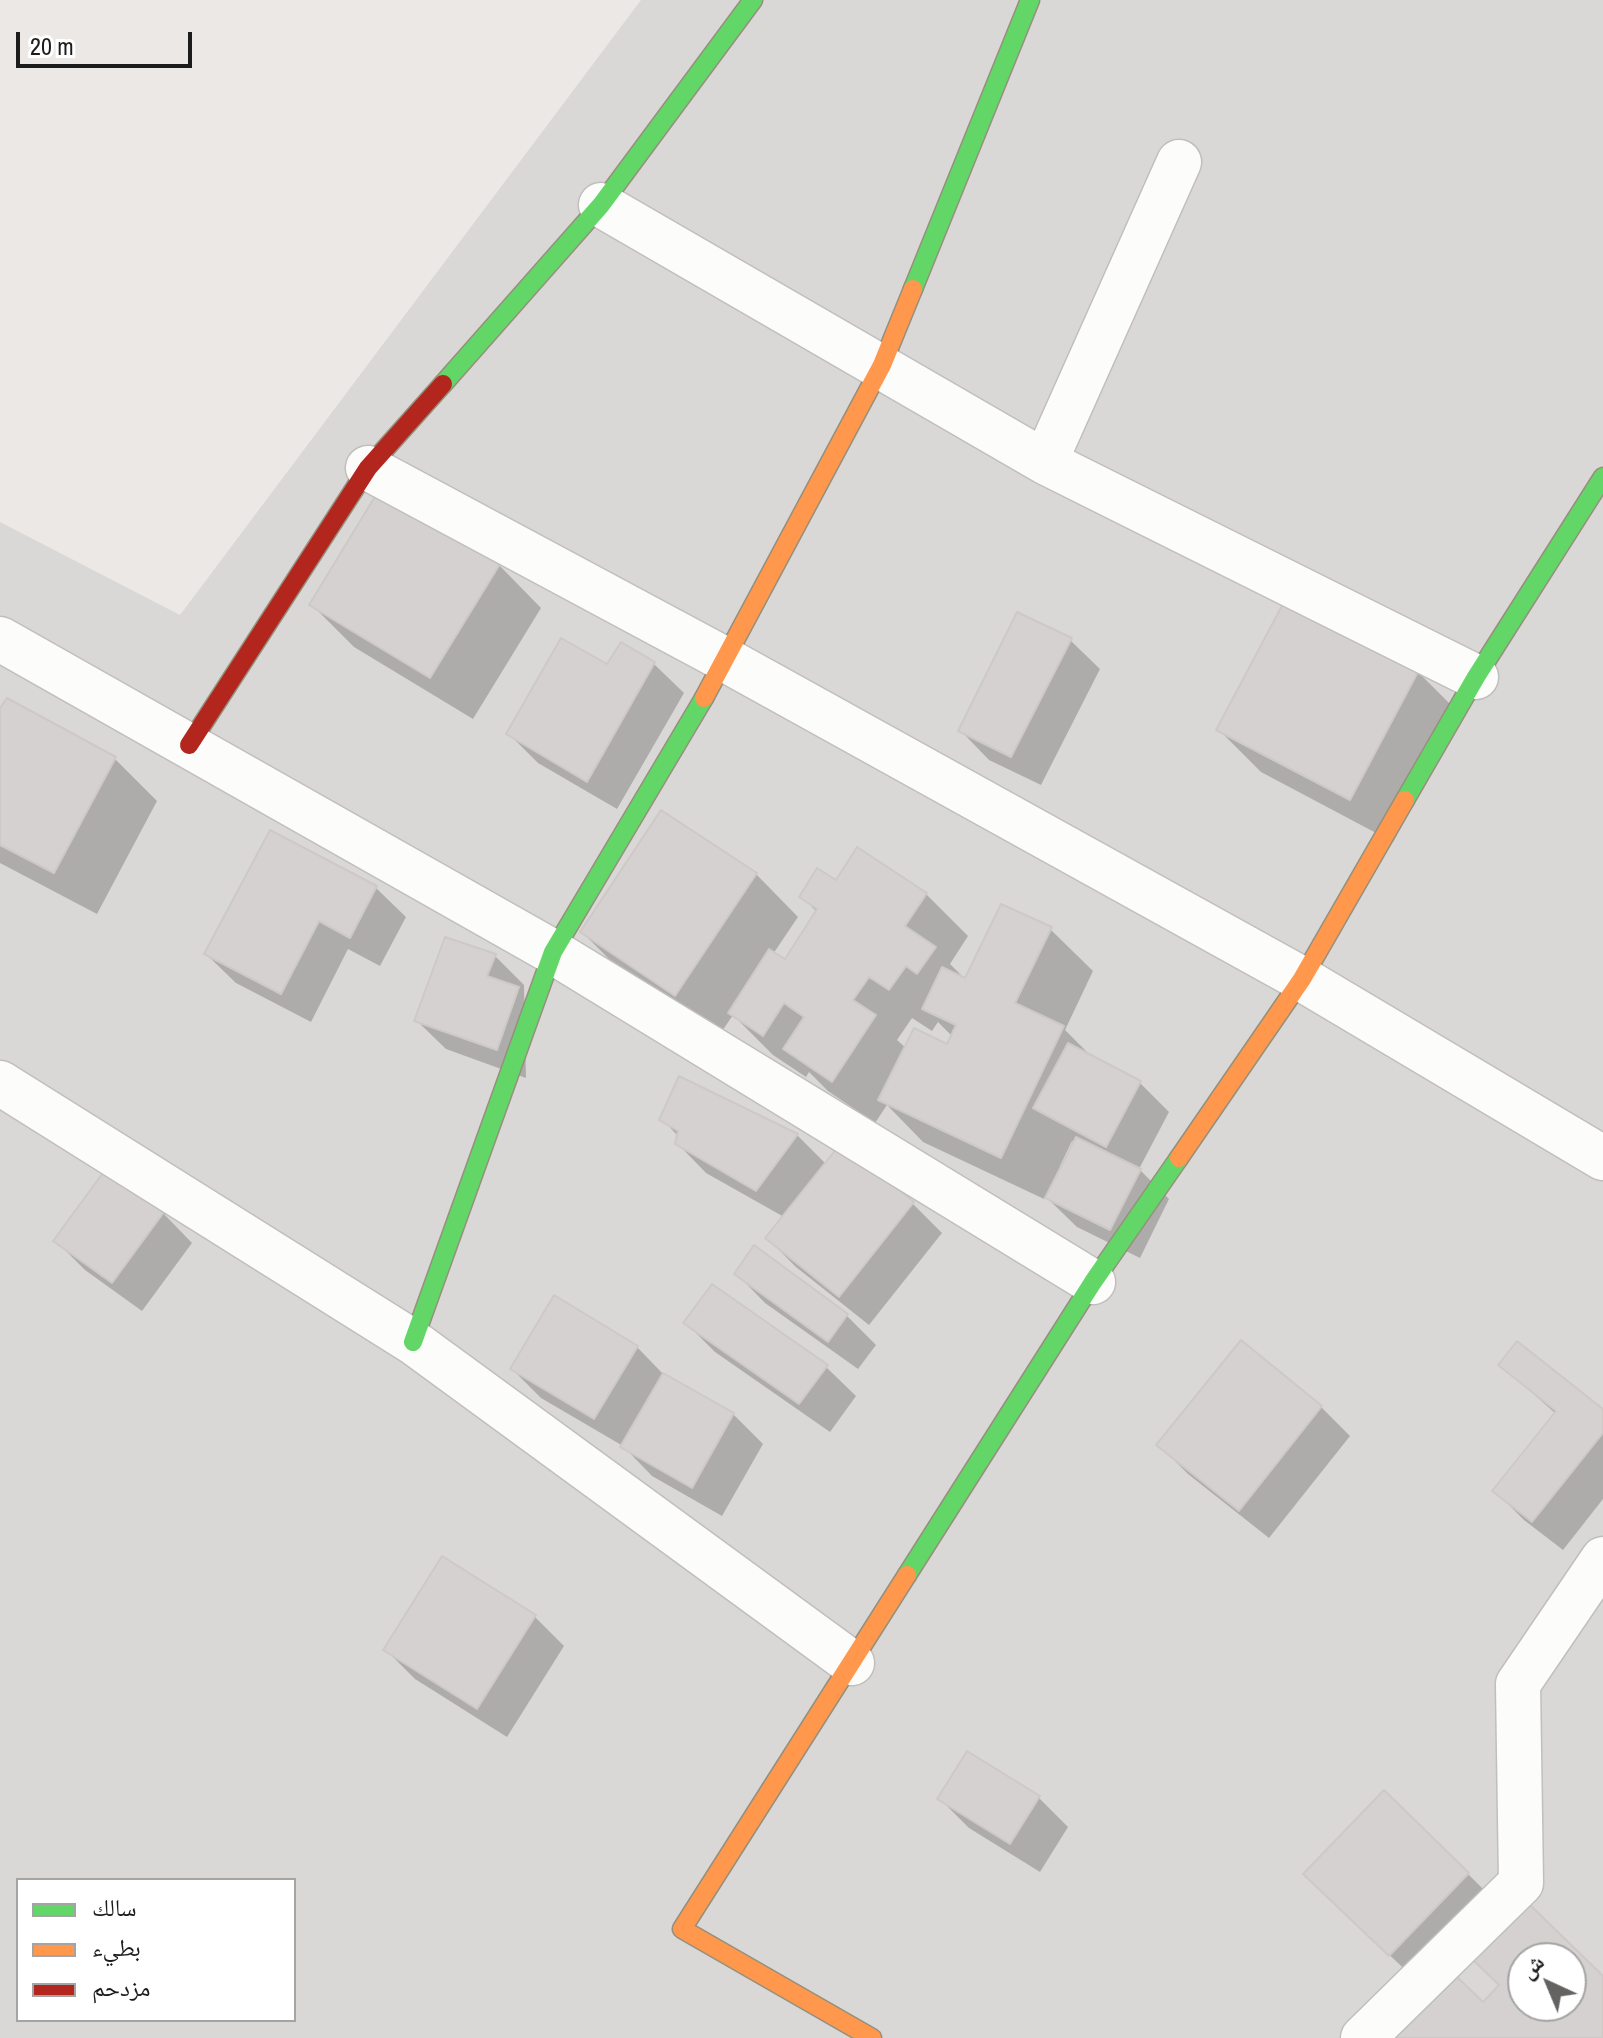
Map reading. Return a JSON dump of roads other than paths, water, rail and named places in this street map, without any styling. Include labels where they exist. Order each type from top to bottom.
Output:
[{"type":"street","points":[[189,745],[368,468],[601,205],[753,0]]},
{"type":"street","points":[[413,1342],[553,952],[726,660],[882,365],[1030,0]]},
{"type":"street","points":[[1045,462],[1179,162]]},
{"type":"street","points":[[601,205],[1045,462],[1476,677]]},
{"type":"street","points":[[368,468],[726,660],[1302,979],[1603,1158]]},
{"type":"street","points":[[872,2038],[682,1929],[1093,1282],[1302,979],[1476,677],[1603,477]]},
{"type":"street","points":[[0,639],[553,952],[1093,1282]]},
{"type":"street","points":[[0,1083],[413,1342],[852,1663]]},
{"type":"street","points":[[1363,2038],[1521,1883],[1518,1684],[1603,1559]]}]
